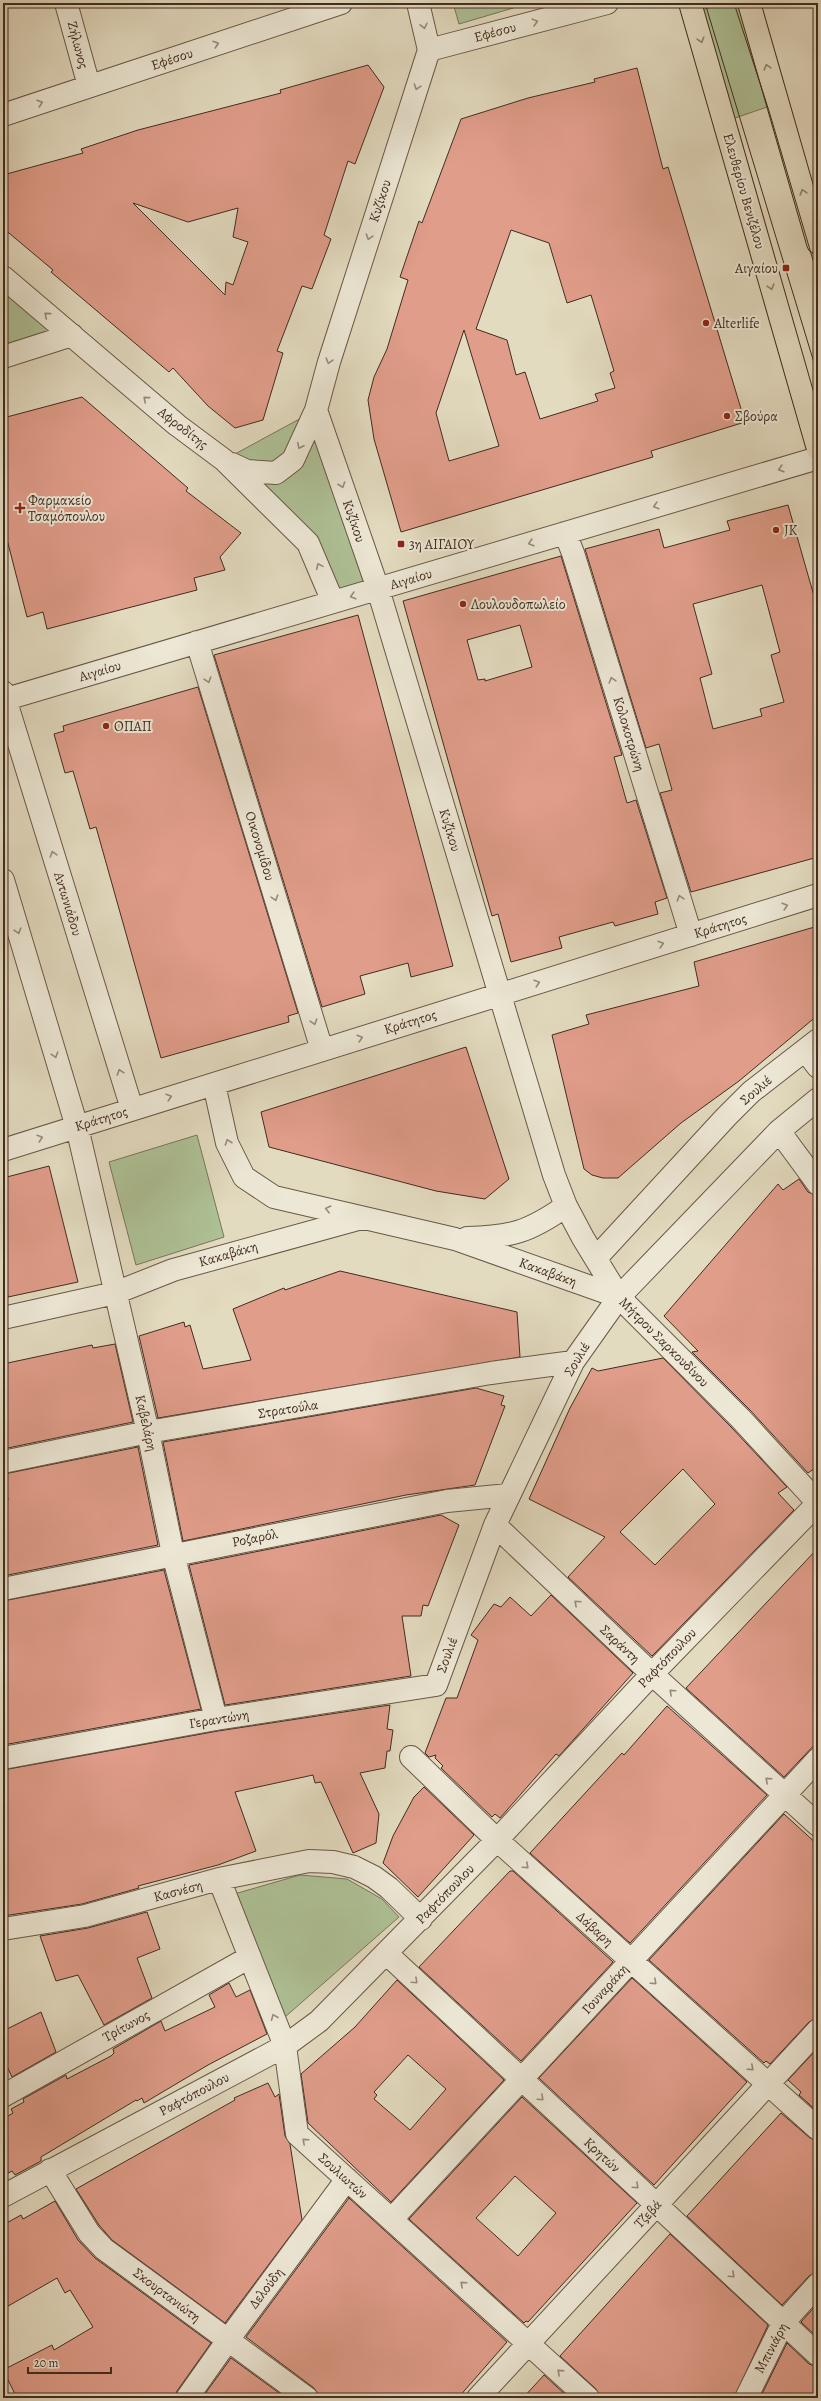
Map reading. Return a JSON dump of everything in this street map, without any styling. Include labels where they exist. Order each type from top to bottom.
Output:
[{"type":"main road","name":"Ελευθερίου Βενιζέλου","points":[[690,3],[818,449]]},
{"type":"main road","points":[[748,3],[818,243]]},
{"type":"street","name":"Ζήλωνος","points":[[66,3],[89,86]]},
{"type":"street","name":"Εφέσου","points":[[3,115],[341,3]]},
{"type":"street","points":[[418,3],[429,50]]},
{"type":"street","name":"Εφέσου","points":[[429,50],[607,3]]},
{"type":"street","name":"Κυζίκου","points":[[429,50],[329,362],[316,410],[378,589],[499,994]]},
{"type":"street","name":"Αφροδίτης","points":[[3,278],[177,425],[224,460],[308,543],[333,602]]},
{"type":"street","points":[[3,356],[72,335]]},
{"type":"street","points":[[224,460],[247,471],[276,473],[294,460],[316,410]]},
{"type":"street","name":"Αιγαίου","points":[[4,697],[378,589],[818,458]]},
{"type":"street","name":"Κολοκοτρώνη","points":[[565,533],[575,560],[691,935]]},
{"type":"street","name":"Οικονομίδου","points":[[197,642],[322,1050]]},
{"type":"street","name":"Αντωνιάδου","points":[[4,697],[132,1109]]},
{"type":"street","points":[[3,880],[76,1127]]},
{"type":"street","name":"Κράτητος","points":[[3,1150],[499,994],[818,896]]},
{"type":"street","name":"Μήτρου Σαρκουδίνου","points":[[499,994],[566,1206],[583,1238],[619,1297],[741,1419],[818,1503]]},
{"type":"street","name":"Σουλιέ","points":[[596,1258],[751,1092],[814,1052]]},
{"type":"street","points":[[214,1084],[227,1143],[244,1177],[274,1196],[366,1217]]},
{"type":"street","name":"Σουλιέ","points":[[436,1685],[495,1525],[508,1495],[573,1362],[619,1297],[779,1132],[818,1098]]},
{"type":"street","name":"Καβελάρη","points":[[76,1127],[148,1432],[173,1554],[216,1719]]},
{"type":"street","points":[[779,1132],[818,1184]]},
{"type":"street","name":"Κακαβάκη","points":[[455,1239],[503,1237],[544,1221],[566,1206]]},
{"type":"street","name":"Κακαβάκη","points":[[3,1318],[115,1293],[173,1270],[366,1217],[455,1239],[619,1297]]},
{"type":"street","name":"Στρατούλα","points":[[3,1462],[148,1432],[491,1373],[573,1362]]},
{"type":"street","name":"Ροζαρόλ","points":[[3,1589],[173,1554],[447,1501],[508,1495]]},
{"type":"street","name":"Ραφτόπουλου","points":[[3,2196],[285,2046],[319,2021],[387,1954],[498,1840],[652,1674],[818,1503]]},
{"type":"street","name":"Σαράντη","points":[[495,1525],[652,1674],[818,1825]]},
{"type":"street","name":"Γεραντώνη","points":[[3,1758],[216,1719],[436,1685]]},
{"type":"street","name":"Δάβαρη","points":[[411,1757],[498,1840],[818,2129]]},
{"type":"street","name":"Γουναράκη","points":[[392,2219],[818,1759]]},
{"type":"street","name":"Κασνέση","points":[[3,1929],[85,1916],[219,1879],[309,1861],[333,1862],[354,1867],[374,1877],[389,1888],[421,1918]]},
{"type":"street","name":"Σουλιωτών","points":[[219,1879],[285,2046],[297,2134],[588,2398]]},
{"type":"street","name":"Κρητών","points":[[387,1954],[818,2355]]},
{"type":"street","name":"Τρίτωνος","points":[[3,2096],[250,1956]]},
{"type":"street","name":"Τζεβά","points":[[478,2398],[818,2030]]},
{"type":"street","name":"Σκουρτανιώτη","points":[[50,2170],[89,2233],[104,2249],[307,2398]]},
{"type":"street","name":"Δελούδη","points":[[188,2398],[228,2340],[347,2179]]},
{"type":"street","name":"Μπινιάρη","points":[[746,2398],[783,2323],[818,2284]]},
{"type":"green space","points":[[453,3],[530,3],[459,24]]},
{"type":"green space","points":[[723,3],[742,3],[773,105],[732,119],[702,10]]},
{"type":"green space","points":[[3,278],[72,335],[3,357]]},
{"type":"green space","points":[[316,410],[378,589],[333,602],[319,566],[224,460]]},
{"type":"green space","points":[[197,1135],[224,1237],[136,1265],[109,1162]]},
{"type":"green space","points":[[300,1875],[347,1879],[382,1899],[399,1917],[285,2017],[231,1895]]},
{"type":"building","points":[[368,65],[384,87],[355,164],[348,161],[324,235],[331,239],[312,289],[302,286],[277,351],[283,353],[263,420],[235,428],[208,406],[173,368],[169,372],[51,272],[53,270],[3,228],[3,175],[83,153],[81,149],[138,130],[281,93],[280,90]],"holes":[[[133,203],[188,222],[238,208],[233,237],[248,242],[233,285],[226,282],[225,295]]]},
{"type":"building","points":[[637,68],[663,169],[668,167],[745,422],[651,451],[653,457],[401,532],[374,439],[368,400],[374,377],[387,349],[408,280],[400,277],[419,221],[422,223],[461,119],[528,98],[595,82],[594,79]],"holes":[[[511,230],[549,243],[567,303],[591,295],[614,371],[610,373],[615,388],[595,394],[598,401],[540,419],[525,372],[516,375],[507,340],[476,329]],[[464,330],[499,446],[449,461],[436,413]]]},
{"type":"building","points":[[82,397],[188,488],[186,491],[241,533],[220,557],[225,570],[194,578],[197,590],[47,629],[43,612],[27,617],[3,524],[3,418]]},
{"type":"building","points":[[788,505],[818,610],[818,857],[691,892],[660,793],[672,790],[659,744],[646,748],[585,549],[659,529],[664,548],[730,530],[727,521]],"holes":[[[762,585],[780,652],[771,655],[784,702],[760,709],[762,716],[713,729],[700,678],[712,674],[693,604]]]},
{"type":"building","points":[[561,556],[622,755],[614,757],[627,803],[636,800],[667,898],[655,902],[658,914],[615,926],[613,922],[559,937],[562,948],[511,962],[498,914],[492,916],[403,601]],"holes":[[[520,625],[532,667],[485,681],[485,679],[478,680],[467,640]]]},
{"type":"building","points":[[358,615],[453,966],[411,977],[408,963],[360,976],[365,994],[322,1007],[214,655]]},
{"type":"building","points":[[198,687],[298,1013],[288,1016],[289,1022],[161,1058],[96,827],[90,829],[73,771],[65,773],[54,734],[64,731],[63,726]]},
{"type":"building","points":[[818,926],[818,1015],[739,1081],[681,1123],[618,1178],[603,1178],[592,1175],[584,1169],[552,1035],[589,1024],[586,1015],[699,986],[694,962]]},
{"type":"building","points":[[466,1047],[509,1179],[485,1199],[436,1191],[269,1147],[261,1112]]},
{"type":"building","points":[[49,1166],[78,1282],[8,1297],[7,1292],[3,1293],[3,1178]]},
{"type":"building","points":[[799,1179],[808,1192],[818,1196],[818,1466],[808,1473],[750,1410],[692,1352],[698,1351],[664,1316],[778,1184],[783,1190]]},
{"type":"building","points":[[340,1271],[517,1312],[520,1357],[158,1418],[139,1336],[184,1322],[185,1327],[190,1325],[203,1369],[251,1360],[233,1309],[284,1288],[285,1290]]},
{"type":"building","points":[[115,1344],[133,1422],[3,1449],[3,1364],[92,1345],[93,1348]]},
{"type":"building","points":[[663,1358],[732,1428],[787,1487],[778,1493],[794,1510],[652,1656],[568,1577],[605,1537],[529,1499],[570,1408],[592,1368],[598,1371]],"holes":[[[683,1469],[715,1504],[655,1565],[620,1532]]]},
{"type":"building","points":[[476,1388],[504,1396],[501,1405],[505,1406],[475,1485],[406,1495],[183,1541],[163,1442]]},
{"type":"building","points":[[138,1447],[158,1545],[3,1576],[3,1501],[8,1500],[4,1474]]},
{"type":"building","points":[[441,1515],[459,1525],[428,1606],[423,1605],[421,1616],[402,1616],[411,1676],[225,1705],[189,1565]]},
{"type":"building","points":[[818,1548],[818,1741],[784,1777],[686,1688]]},
{"type":"building","points":[[164,1570],[201,1709],[3,1745],[3,1601]]},
{"type":"building","points":[[551,1595],[633,1673],[559,1756],[556,1754],[500,1818],[495,1814],[492,1817],[441,1768],[443,1766],[435,1758],[436,1755],[429,1757],[425,1753],[446,1698],[457,1698],[478,1640],[471,1635],[494,1604],[501,1607],[510,1597],[531,1616]]},
{"type":"building","points":[[390,1705],[387,1729],[393,1730],[390,1751],[387,1751],[385,1768],[360,1773],[379,1814],[376,1843],[353,1853],[321,1782],[315,1783],[313,1775],[235,1792],[256,1851],[218,1865],[138,1886],[139,1888],[82,1904],[3,1916],[3,1770],[218,1731]]},
{"type":"building","points":[[667,1706],[767,1795],[630,1943],[530,1853],[622,1753],[624,1755]]},
{"type":"building","points":[[424,1787],[474,1835],[418,1897],[383,1863],[393,1836],[414,1797]]},
{"type":"building","points":[[784,1814],[818,1845],[818,2018],[809,2022],[770,2064],[766,2061],[764,2063],[649,1960]]},
{"type":"building","points":[[510,1871],[513,1871],[613,1962],[521,2061],[419,1967]]},
{"type":"building","points":[[147,1912],[160,1949],[137,1958],[152,1998],[104,2025],[78,1975],[56,1981],[40,1936],[88,1928]]},
{"type":"building","points":[[632,1978],[747,2082],[654,2185],[539,2078]]},
{"type":"building","points":[[397,1980],[504,2080],[391,2202],[308,2123],[301,2074],[355,2027]],"holes":[[[408,2055],[446,2089],[410,2130],[374,2099],[377,2095],[374,2092]]]},
{"type":"building","points":[[229,1983],[236,1997],[250,1990],[267,2034],[208,2065],[144,2103],[142,2098],[137,2101],[136,2100],[41,2157],[41,2161],[15,2175],[12,2171],[3,2176],[3,2119],[13,2113],[11,2109],[24,2102],[23,2099],[66,2075],[67,2079],[111,2056],[114,2053],[113,2049],[161,2021],[165,2031],[215,2007],[209,1995]]},
{"type":"building","points":[[41,2012],[56,2052],[12,2077],[3,2058],[3,2031]]},
{"type":"building","points":[[818,2048],[818,2112],[799,2095],[801,2092],[788,2080]]},
{"type":"building","points":[[268,2083],[275,2097],[279,2094],[285,2136],[290,2144],[302,2220],[225,2323],[112,2240],[99,2225],[76,2189],[235,2100],[234,2098]]},
{"type":"building","points":[[522,2097],[637,2203],[528,2322],[526,2321],[524,2323],[409,2219]],"holes":[[[515,2176],[556,2213],[518,2256],[476,2218]]]},
{"type":"building","points":[[781,2113],[810,2138],[818,2141],[818,2272],[809,2276],[782,2305],[687,2216]]},
{"type":"building","points":[[349,2198],[507,2342],[458,2398],[319,2398],[314,2388],[246,2337]]},
{"type":"building","points":[[55,2201],[78,2240],[95,2258],[211,2343],[177,2391],[175,2398],[17,2398],[3,2370],[52,2345],[54,2350],[93,2327],[70,2290],[65,2293],[57,2278],[3,2309],[3,2225],[21,2215],[23,2219]]},
{"type":"building","points":[[670,2234],[768,2325],[734,2398],[600,2398],[596,2389],[560,2356]]},
{"type":"building","points":[[818,2303],[818,2338],[801,2322]]},
{"type":"building","points":[[787,2343],[809,2364],[818,2367],[818,2398],[760,2398]]},
{"type":"building","points":[[231,2358],[286,2398],[202,2398]]},
{"type":"building","points":[[544,2375],[569,2398],[523,2398]]},
{"type":"tram line","points":[[705,3],[818,376]]},
{"type":"tram line","points":[[734,3],[769,111],[818,277]]},
{"type":"place","name":"Αιγαίου","points":[[786,268]]},
{"type":"place","name":"Alterlife","points":[[706,323]]},
{"type":"place","name":"Σβούρα","points":[[727,416]]},
{"type":"place","name":"Φαρμακείο Τσαμόπουλου","points":[[20,508]]},
{"type":"place","name":"JK","points":[[776,530]]},
{"type":"place","name":"3η ΑΙΓΑΙΟΥ","points":[[401,544]]},
{"type":"place","name":"Λουλουδοπωλείο","points":[[463,604]]},
{"type":"place","name":"ΟΠΑΠ","points":[[106,726]]}]
